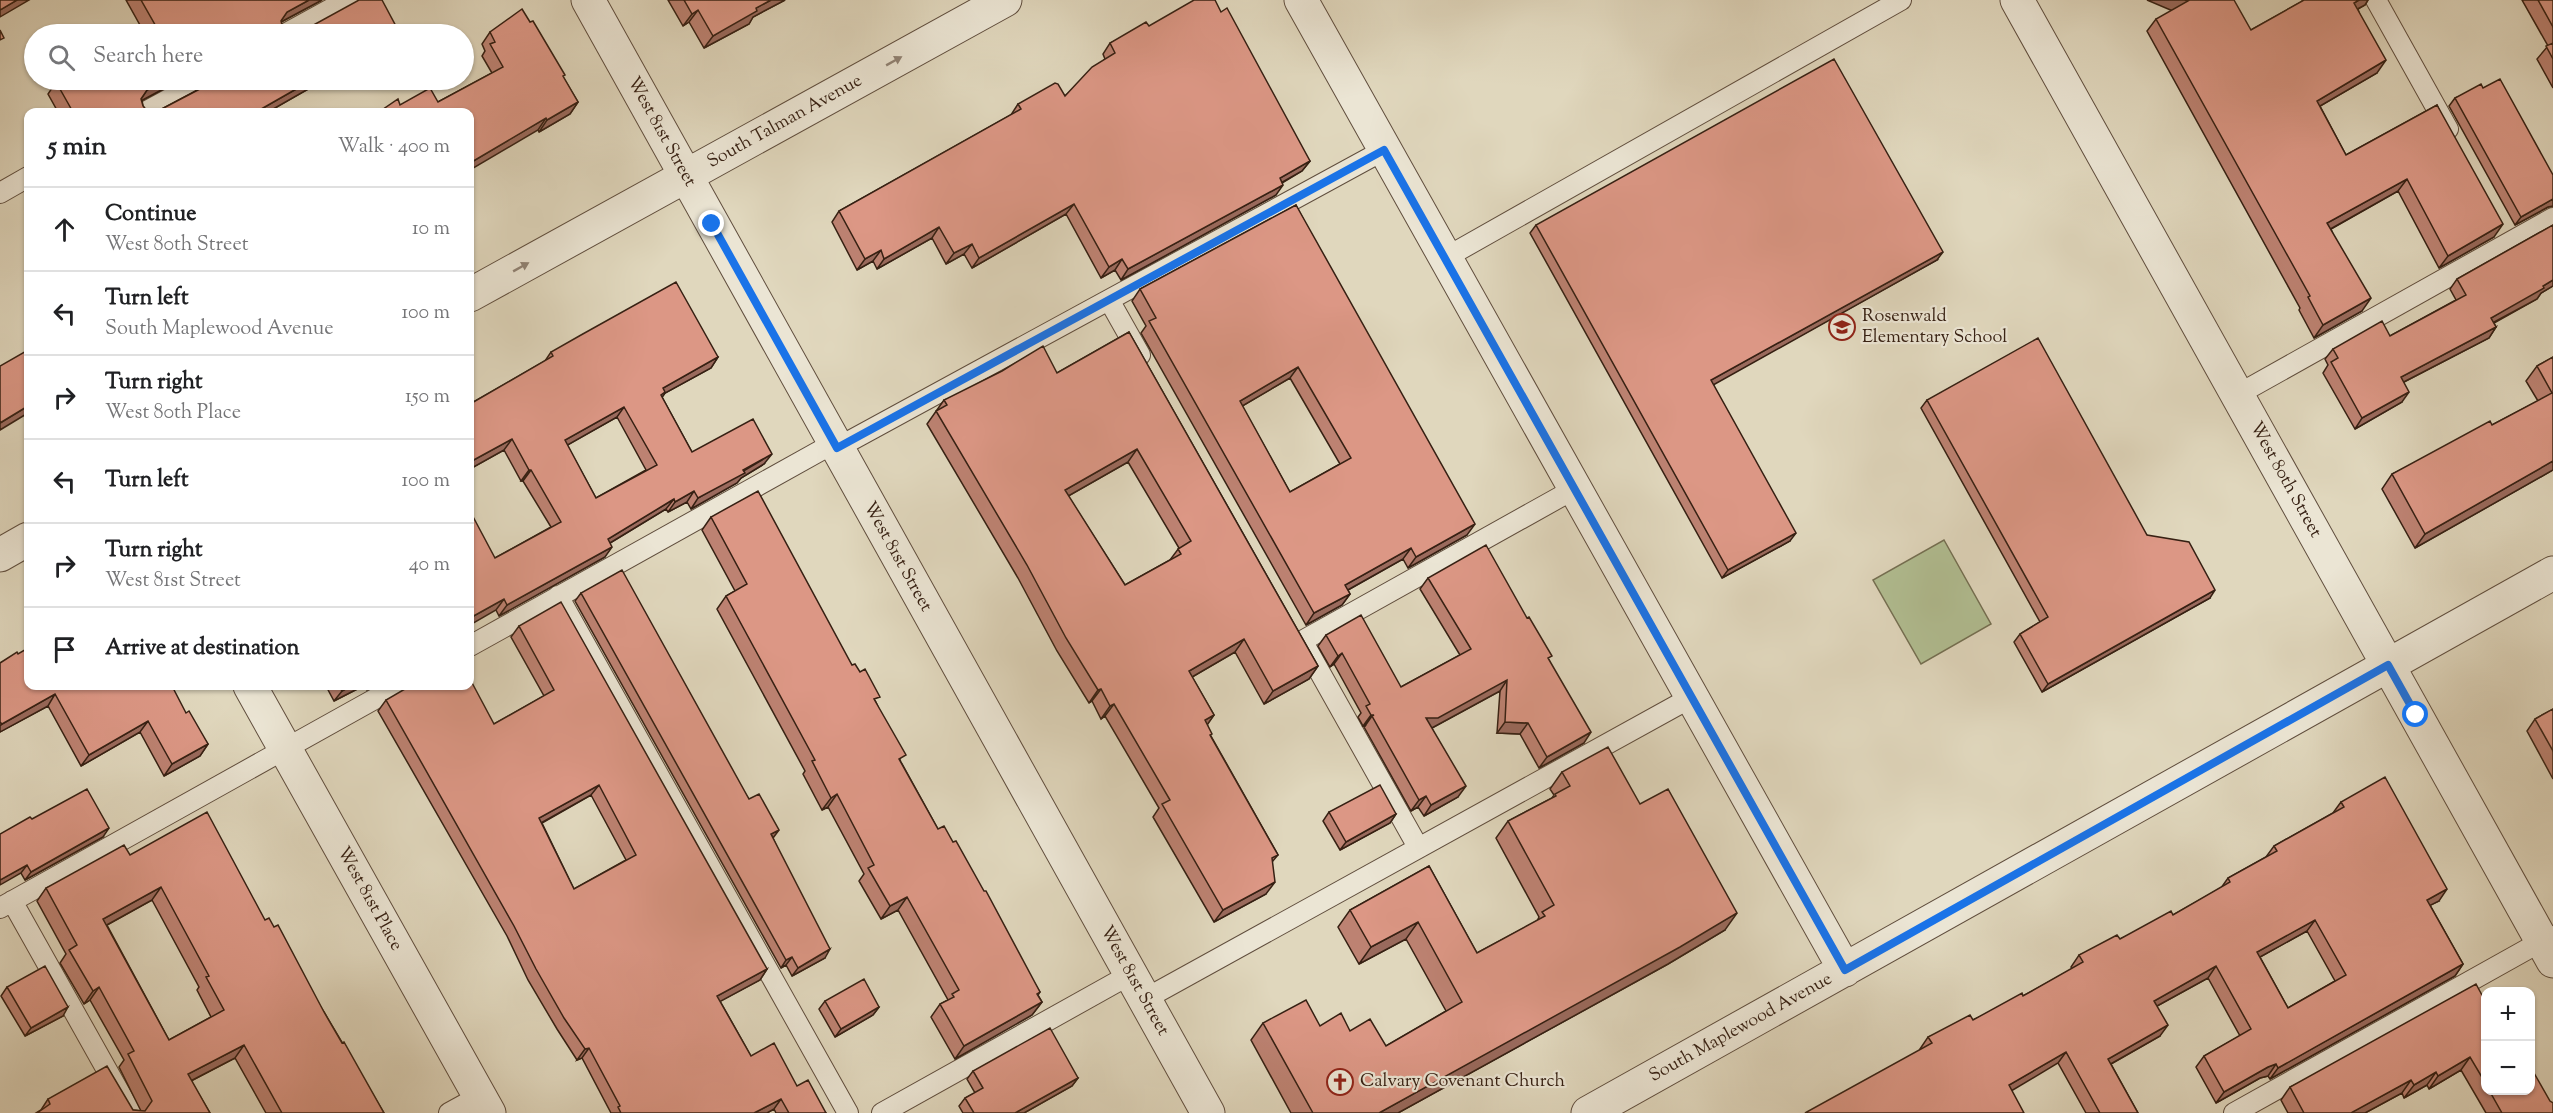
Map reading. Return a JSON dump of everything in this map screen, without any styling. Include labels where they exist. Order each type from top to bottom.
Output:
[{"type":"street","name":"West 81st Street","points":[[588,0],[1208,1113]]},
{"type":"street","name":"South Talman Avenue","points":[[474,294],[1005,0]]},
{"type":"street","points":[[1301,0],[1845,970]]},
{"type":"street","name":"West 80th Street","points":[[2017,0],[2388,665],[2549,946]]},
{"type":"street","points":[[0,555],[24,541]]},
{"type":"street","name":"South Maplewood Avenue","points":[[1588,1113],[2553,573]]},
{"type":"street","name":"West 81st Place","points":[[252,690],[484,1104]]},
{"type":"lane","points":[[303,24],[347,0]]},
{"type":"lane","points":[[1445,258],[1901,0]]},
{"type":"lane","points":[[2376,0],[2455,141]]},
{"type":"lane","points":[[152,108],[186,90]]},
{"type":"lane","points":[[474,644],[558,596],[1384,150]]},
{"type":"lane","points":[[0,193],[24,179]]},
{"type":"lane","points":[[2237,395],[2553,218]]},
{"type":"lane","points":[[2500,222],[2511,242]]},
{"type":"lane","points":[[1109,300],[1150,372]]},
{"type":"lane","points":[[1302,641],[1576,488]]},
{"type":"lane","points":[[558,596],[848,1113]]},
{"type":"lane","points":[[1290,620],[1418,848]]},
{"type":"lane","points":[[130,1113],[6,904],[391,690]]},
{"type":"lane","points":[[882,1113],[1418,848],[1692,697]]},
{"type":"lane","points":[[2234,1113],[2549,946]]},
{"type":"lane","points":[[449,1113],[484,1104]]},
{"type":"green space","points":[[1944,540],[1991,624],[1921,664],[1873,580]]},
{"type":"building","points":[[0,0],[17,0],[0,10]]},
{"type":"building","points":[[141,0],[309,0],[287,12],[281,21],[282,24],[155,24]]},
{"type":"building","points":[[359,0],[382,0],[395,24],[315,24]]},
{"type":"building","points":[[684,0],[771,0],[756,8],[757,11],[713,36],[698,10],[692,14]]},
{"type":"building","points":[[1194,0],[1215,0],[1221,12],[1227,8],[1310,161],[1280,178],[1283,185],[1128,269],[1122,259],[1109,267],[1074,204],[979,258],[972,244],[954,253],[939,227],[884,259],[881,250],[865,259],[839,211],[1021,109],[1018,104],[1055,83],[1065,96],[1092,67],[1115,53],[1110,43],[1146,22],[1149,26]]},
{"type":"building","points":[[2185,0],[2234,0],[2251,30],[2304,0],[2359,0],[2354,3],[2386,60],[2317,101],[2346,155],[2437,105],[2503,224],[2448,256],[2407,179],[2327,223],[2371,298],[2323,325],[2308,297],[2310,296],[2156,19],[2188,1]]},
{"type":"building","points":[[2538,0],[2553,0],[2553,27]]},
{"type":"building","points":[[522,9],[530,22],[533,21],[578,102],[474,161],[474,108],[385,108],[398,99],[400,105],[426,90],[431,90],[438,102],[460,90],[474,90],[474,83],[503,67],[490,44],[495,42],[490,32]]},
{"type":"building","points":[[2553,43],[2553,59],[2546,46]]},
{"type":"building","points":[[1834,59],[1943,252],[1711,380],[1796,533],[1728,570],[1536,225]]},
{"type":"building","points":[[2500,79],[2553,175],[2553,199],[2521,217],[2455,98],[2481,84],[2483,88]]},
{"type":"building","points":[[61,90],[147,90],[141,99],[145,108],[71,108]]},
{"type":"building","points":[[198,90],[294,90],[263,108],[164,108]]},
{"type":"building","points":[[1296,205],[1475,524],[1416,557],[1411,548],[1345,585],[1350,594],[1314,613],[1149,321],[1156,318],[1140,289]],"holes":[[[1298,367],[1351,458],[1290,492],[1240,401]]]},
{"type":"building","points":[[2553,225],[2553,280],[2543,286],[2544,288],[2491,318],[2496,327],[2401,377],[2409,392],[2362,418],[2331,362],[2338,358],[2333,349],[2382,321],[2390,336],[2466,295],[2457,279]]},
{"type":"building","points":[[676,282],[718,357],[663,388],[665,392],[661,395],[692,452],[753,419],[772,454],[743,470],[745,473],[698,498],[694,491],[675,502],[674,499],[608,539],[612,547],[507,605],[504,599],[474,616],[474,519],[495,558],[561,522],[512,439],[474,460],[474,402],[553,356],[551,352]],"holes":[[[624,407],[657,465],[596,498],[565,440]]]},
{"type":"building","points":[[1129,332],[1318,666],[1273,691],[1244,639],[1189,671],[1214,715],[1205,720],[1212,734],[1210,735],[1278,855],[1272,858],[1275,882],[1223,910],[1162,804],[1170,800],[1114,704],[1110,706],[1101,689],[1098,690],[1066,638],[1027,565],[936,411],[947,405],[944,400],[1002,371],[1043,346],[1057,373]],"holes":[[[1137,449],[1191,541],[1178,549],[1181,554],[1125,585],[1065,490]]]},
{"type":"building","points":[[2038,338],[2147,535],[2189,542],[2215,590],[2048,684],[2020,634],[2048,617],[1927,400]]},
{"type":"building","points":[[24,352],[24,408],[0,423],[0,366]]},
{"type":"building","points":[[2553,357],[2553,461],[2425,534],[2392,474],[2490,421],[2492,425],[2552,393],[2537,366]]},
{"type":"building","points":[[758,491],[852,665],[855,664],[860,672],[865,669],[880,697],[874,699],[906,755],[899,759],[938,829],[944,826],[953,842],[956,841],[986,891],[1040,992],[1037,994],[1042,1002],[964,1046],[940,1004],[954,997],[952,994],[959,990],[907,897],[890,906],[868,868],[874,865],[837,794],[831,798],[812,761],[815,760],[726,596],[747,584],[711,517]]},
{"type":"building","points":[[1486,545],[1527,618],[1529,617],[1552,656],[1548,658],[1591,732],[1547,757],[1528,723],[1505,722],[1507,680],[1438,718],[1426,718],[1466,786],[1431,805],[1426,796],[1419,800],[1372,716],[1374,715],[1371,715],[1366,706],[1370,704],[1342,653],[1338,656],[1326,635],[1361,615],[1401,687],[1471,649],[1428,578]]},
{"type":"building","points":[[622,570],[749,799],[759,794],[779,830],[771,834],[830,949],[798,968],[792,957],[786,960],[581,593]]},
{"type":"building","points":[[561,602],[767,969],[717,996],[751,1056],[774,1043],[797,1086],[808,1080],[826,1113],[789,1113],[781,1099],[754,1113],[621,1113],[618,1107],[620,1106],[589,1048],[585,1049],[564,1018],[386,700],[403,690],[474,690],[474,686],[494,724],[554,690],[519,626]],"holes":[[[599,785],[636,855],[574,889],[539,818]]]},
{"type":"building","points":[[24,650],[24,690],[174,690],[186,713],[189,711],[208,744],[172,764],[148,721],[89,755],[55,694],[2,724],[0,722],[0,663],[17,652],[18,654]]},
{"type":"building","points":[[2553,709],[2553,751],[2535,719]]},
{"type":"building","points":[[1608,747],[1640,804],[1668,789],[1737,913],[1680,947],[1379,1113],[1313,1113],[1263,1023],[1306,1000],[1320,1026],[1341,1013],[1350,1031],[1370,1019],[1386,1046],[1462,1002],[1418,922],[1371,947],[1350,910],[1429,866],[1477,953],[1545,916],[1542,912],[1554,905],[1508,821],[1556,796],[1555,794],[1570,786],[1562,772]]},
{"type":"building","points":[[2385,777],[2447,889],[2427,900],[2463,964],[2278,1068],[2276,1064],[2268,1067],[2224,1092],[2204,1056],[2251,1029],[2216,966],[2154,1001],[2168,1025],[2108,1059],[2138,1113],[2100,1113],[2066,1052],[2009,1085],[2024,1113],[1805,1113],[1932,1043],[1928,1037],[1970,1015],[1973,1020],[2022,993],[2023,996],[2083,962],[2079,955],[2117,935],[2120,939],[2171,911],[2173,915],[2230,882],[2228,878],[2277,851],[2274,846],[2344,807],[2341,802]],"holes":[[[2315,920],[2346,975],[2288,1008],[2257,952]]]},
{"type":"building","points":[[1380,785],[1396,814],[1346,842],[1329,812]]},
{"type":"building","points":[[87,789],[109,828],[31,872],[27,865],[0,880],[0,834]]},
{"type":"building","points":[[207,812],[265,920],[269,918],[274,927],[278,925],[324,1012],[342,1043],[344,1042],[384,1113],[282,1113],[244,1045],[188,1074],[210,1113],[37,1113],[50,1104],[48,1099],[107,1066],[133,1110],[145,1111],[152,1101],[128,1054],[134,1051],[99,987],[93,991],[69,950],[77,945],[46,888],[124,845],[130,855]],"holes":[[[161,887],[209,976],[206,977],[224,1010],[169,1040],[103,919]]]},
{"type":"building","points":[[45,966],[68,1007],[31,1028],[7,987]]},
{"type":"building","points":[[864,979],[879,1007],[841,1029],[825,1001]]},
{"type":"building","points":[[2476,984],[2481,993],[2481,1076],[2470,1057],[2438,1076],[2436,1072],[2414,1085],[2411,1080],[2351,1113],[2304,1113],[2290,1087]]},
{"type":"building","points":[[1050,1028],[1078,1078],[1015,1113],[974,1113],[965,1098],[983,1088],[973,1071]]},
{"type":"building","points":[[2535,1075],[2553,1103],[2553,1113],[2502,1113],[2492,1095],[2535,1095]]},
{"type":"place","name":"Rosenwald Elementary School","points":[[1842,327]]},
{"type":"place","name":"Calvary Covenant Church","points":[[1340,1082]]},
{"type":"route","points":[[712,224],[837,448],[1384,150],[1845,970],[2388,665],[2416,715]]}]
